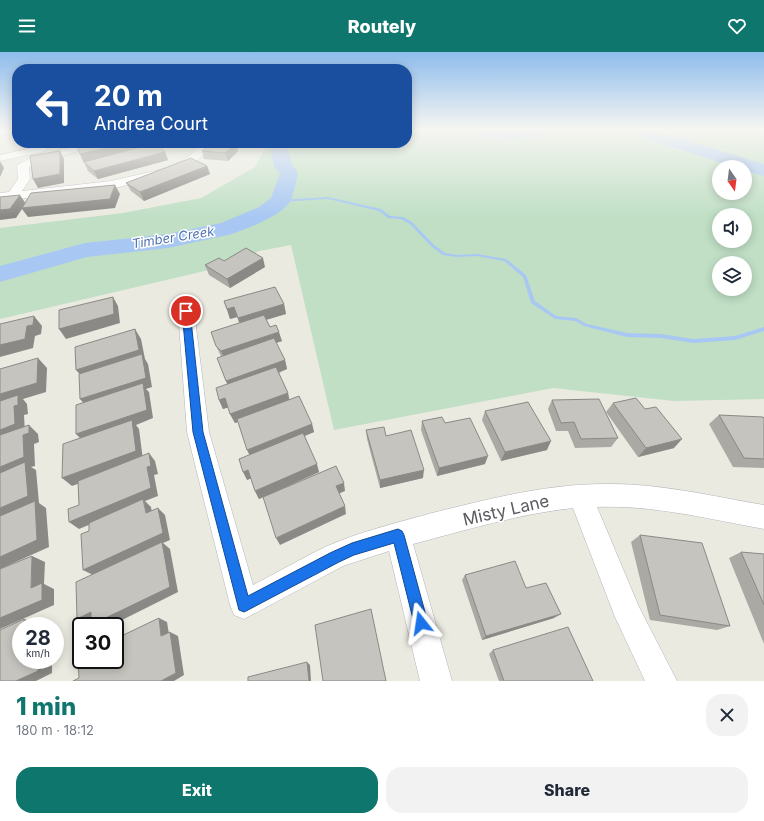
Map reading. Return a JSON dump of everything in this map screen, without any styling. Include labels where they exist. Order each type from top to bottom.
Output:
[{"type":"street","points":[[13,196],[24,179],[23,166],[42,158]]},
{"type":"street","points":[[0,197],[111,185],[179,168],[192,158]]},
{"type":"street","name":"Misty Lane","points":[[186,311],[198,432],[244,605],[352,549],[398,535],[535,501],[605,495],[661,499],[764,517]]},
{"type":"street","points":[[581,496],[629,617],[661,681]]},
{"type":"street","points":[[398,535],[436,681]]},
{"type":"green space","points":[[260,158],[764,158],[764,399],[674,401],[553,388],[334,430],[291,245],[259,251],[226,266],[0,319],[0,228],[123,213],[201,198],[255,167]]},
{"type":"building","points":[[30,158],[60,158],[60,174],[33,179]]},
{"type":"building","points":[[98,158],[141,158],[94,171],[84,162]]},
{"type":"building","points":[[190,158],[207,166],[140,192],[126,183]]},
{"type":"building","points":[[115,185],[110,199],[22,208],[31,193]]},
{"type":"building","points":[[20,195],[10,209],[0,210],[0,197]]},
{"type":"building","points":[[246,248],[263,258],[227,279],[205,265],[219,258],[224,261]]},
{"type":"building","points":[[275,287],[284,304],[238,318],[234,307],[227,309],[224,301]]},
{"type":"building","points":[[113,297],[114,314],[59,329],[59,310]]},
{"type":"building","points":[[264,315],[270,327],[276,325],[279,332],[221,351],[216,346],[211,332]]},
{"type":"building","points":[[34,316],[33,325],[27,326],[25,339],[0,345],[0,324]]},
{"type":"building","points":[[135,329],[139,350],[76,370],[75,347]]},
{"type":"building","points":[[274,338],[285,360],[226,381],[217,358]]},
{"type":"building","points":[[142,354],[146,378],[80,399],[79,374]]},
{"type":"building","points":[[38,358],[37,383],[0,394],[0,369]]},
{"type":"building","points":[[276,367],[288,393],[230,414],[225,398],[219,400],[216,388]]},
{"type":"building","points":[[143,383],[147,410],[76,434],[76,405]]},
{"type":"building","points":[[18,395],[18,405],[14,406],[15,424],[0,430],[0,401]]},
{"type":"building","points":[[299,396],[312,424],[247,450],[237,419]]},
{"type":"building","points":[[636,398],[645,409],[656,407],[682,439],[646,448],[613,403]]},
{"type":"building","points":[[599,399],[618,438],[581,439],[574,422],[561,423],[552,400]]},
{"type":"building","points":[[528,402],[551,441],[505,452],[485,411]]},
{"type":"building","points":[[719,415],[763,417],[764,459],[744,458]]},
{"type":"building","points":[[442,417],[445,423],[470,418],[488,456],[439,468],[422,421]]},
{"type":"building","points":[[132,420],[136,451],[62,478],[63,444]]},
{"type":"building","points":[[29,425],[29,433],[23,435],[24,457],[0,467],[0,435]]},
{"type":"building","points":[[384,427],[386,436],[411,430],[424,470],[380,480],[366,430]]},
{"type":"building","points":[[303,433],[317,464],[255,491],[248,470],[243,472],[239,459]]},
{"type":"building","points":[[149,453],[151,466],[147,467],[151,488],[69,522],[68,509],[79,505],[78,481]]},
{"type":"building","points":[[25,462],[28,496],[0,508],[0,473]]},
{"type":"building","points":[[336,466],[344,483],[336,486],[345,506],[276,538],[263,497]]},
{"type":"building","points":[[143,499],[146,513],[158,508],[163,533],[83,570],[81,534],[89,531],[89,523]]},
{"type":"building","points":[[35,501],[37,540],[0,557],[0,516]]},
{"type":"building","points":[[640,535],[702,543],[730,626],[660,615]]},
{"type":"building","points":[[162,542],[170,587],[108,617],[91,617],[91,612],[81,617],[77,617],[76,582]]},
{"type":"building","points":[[741,552],[764,554],[764,605]]},
{"type":"building","points":[[32,556],[31,588],[42,583],[42,600],[0,618],[0,569]]},
{"type":"building","points":[[515,561],[526,588],[546,583],[561,614],[486,636],[465,575]]},
{"type":"building","points":[[371,609],[386,681],[323,681],[315,625]]},
{"type":"building","points":[[159,618],[161,636],[170,632],[176,673],[161,681],[73,681],[79,678],[79,669],[124,669],[124,635]]},
{"type":"building","points":[[12,624],[12,669],[38,669],[38,671],[16,681],[0,681],[0,630]]},
{"type":"building","points":[[568,627],[593,681],[504,681],[493,650]]},
{"type":"building","points":[[307,662],[309,681],[248,681],[248,677]]},
{"type":"waterway","name":"Timber Creek","points":[[0,274],[85,250],[168,241],[228,228],[266,211],[280,201],[289,173],[283,166],[281,158]]},
{"type":"waterway","name":"Timber Creek","points":[[725,158],[764,170]]},
{"type":"waterway","points":[[280,201],[328,198],[380,210],[389,217],[402,218],[411,223],[433,246],[444,254],[457,256],[477,255],[505,260],[525,276],[533,302],[555,317],[576,320],[586,325],[627,335],[661,336],[693,341],[735,338],[764,329]]},
{"type":"route","points":[[186,311],[198,432],[244,605],[334,557],[352,549],[398,535],[421,623]]}]
